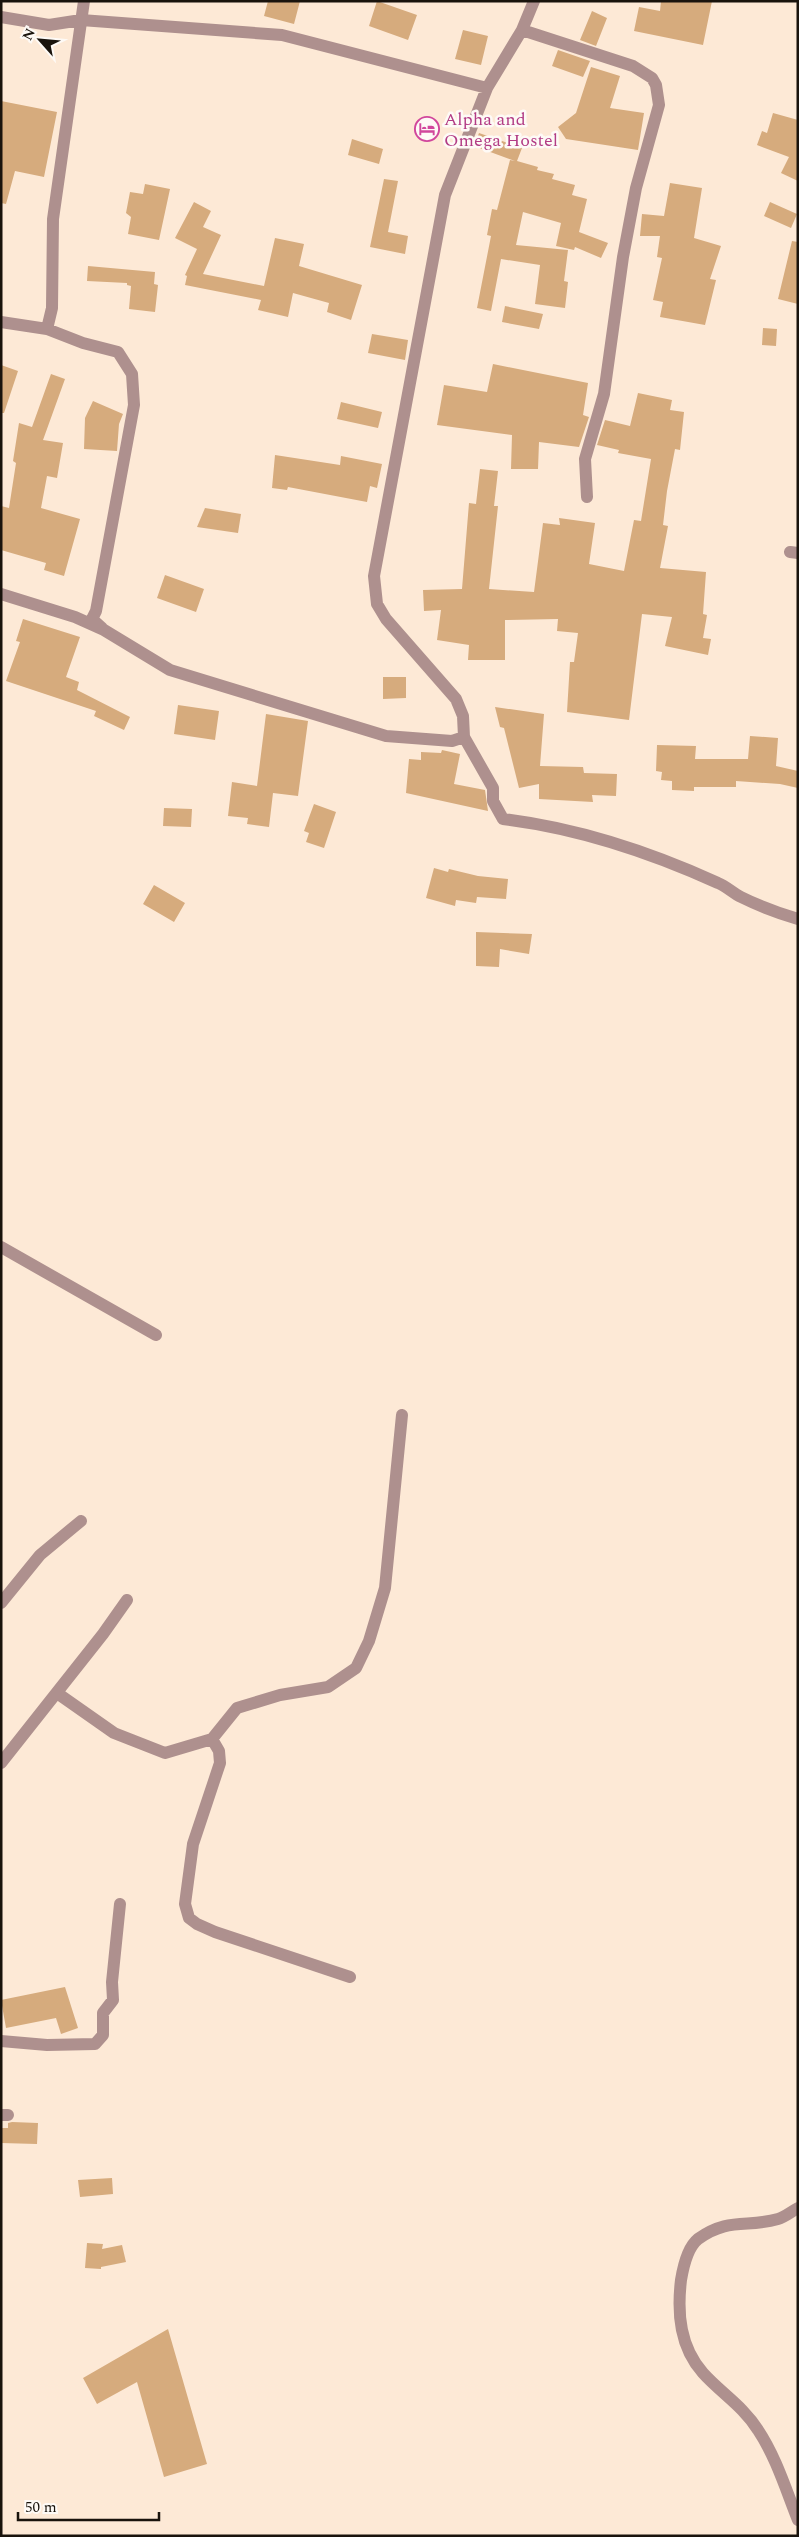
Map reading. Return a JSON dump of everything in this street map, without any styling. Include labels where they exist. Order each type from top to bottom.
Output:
[{"type":"street","points":[[47,330],[52,308],[53,219],[84,1]]},
{"type":"street","points":[[534,1],[522,30],[487,88],[445,196],[374,576],[378,604],[386,619],[456,699],[463,716],[464,737],[493,788],[493,801],[502,819],[546,824],[611,842],[720,883],[739,896],[774,912],[798,919]]},
{"type":"street","points":[[1,18],[49,25],[80,20],[282,35],[487,88]]},
{"type":"street","points":[[522,30],[633,66],[652,78],[656,85],[659,105],[636,188],[623,257],[604,394],[585,459],[587,497]]},
{"type":"street","points":[[1,322],[47,330],[83,344],[118,352],[132,374],[134,405],[96,612],[92,619],[104,630]]},
{"type":"street","points":[[1,594],[75,617],[104,630],[170,670],[305,712],[386,736],[452,741],[464,737]]},
{"type":"street","points":[[1,1246],[156,1335]]},
{"type":"street","points":[[57,1693],[114,1733],[165,1753],[212,1739],[237,1708],[280,1695],[328,1687],[356,1668],[369,1641],[385,1588],[402,1415]]},
{"type":"street","points":[[1,1603],[40,1555],[81,1521]]},
{"type":"street","points":[[1,1763],[127,1600]]},
{"type":"street","points":[[212,1739],[219,1751],[220,1763],[193,1844],[185,1904],[189,1918],[215,1932],[350,1977]]},
{"type":"street","points":[[1,2041],[47,2045],[95,2044],[102,2035],[103,2013],[113,2000],[112,1982],[120,1904]]},
{"type":"street","points":[[798,2208],[779,2219],[723,2225],[696,2240],[683,2266],[680,2293],[680,2328],[688,2352],[703,2373],[745,2410],[760,2432],[777,2466],[798,2520]]},
{"type":"building","points":[[268,1],[300,1],[294,24],[264,16]]},
{"type":"building","points":[[377,1],[417,15],[408,40],[369,26]]},
{"type":"building","points":[[661,1],[712,1],[703,45],[634,31],[639,7],[660,11]]},
{"type":"building","points":[[592,11],[607,18],[596,46],[580,40]]},
{"type":"building","points":[[463,30],[488,36],[481,65],[455,59]]},
{"type":"building","points":[[558,50],[590,61],[583,77],[552,66]]},
{"type":"building","points":[[591,67],[620,76],[610,108],[644,113],[638,150],[566,139],[558,127],[576,113]]},
{"type":"building","points":[[1,101],[57,112],[44,177],[15,171],[6,204],[1,203]]},
{"type":"building","points":[[773,113],[798,120],[798,181],[781,173],[789,157],[757,145],[762,131],[767,133]]},
{"type":"building","points":[[479,133],[522,148],[517,161],[538,167],[537,170],[554,174],[552,179],[575,185],[572,195],[587,199],[579,232],[608,243],[601,258],[575,247],[574,250],[556,246],[561,223],[523,212],[516,245],[568,250],[564,281],[568,282],[565,308],[535,304],[540,265],[501,259],[491,311],[477,308],[491,236],[487,235],[492,209],[497,210],[510,160],[515,161],[474,146]]},
{"type":"building","points":[[352,139],[383,149],[379,164],[348,155]]},
{"type":"building","points":[[384,179],[398,181],[388,232],[408,236],[405,254],[370,247]]},
{"type":"building","points":[[670,183],[702,188],[694,238],[721,246],[710,279],[716,280],[705,325],[660,317],[663,302],[653,300],[662,258],[657,257],[660,236],[640,236],[642,214],[664,216]]},
{"type":"building","points":[[145,184],[170,189],[159,240],[128,234],[131,217],[126,213],[130,192],[143,194]]},
{"type":"building","points":[[194,202],[211,211],[203,227],[221,235],[203,274],[264,286],[275,238],[304,244],[299,266],[362,285],[351,320],[327,312],[329,303],[293,293],[288,317],[258,310],[261,300],[185,285],[187,276],[185,275],[197,249],[175,238]]},
{"type":"building","points":[[770,202],[797,214],[791,228],[764,216]]},
{"type":"building","points":[[792,241],[798,242],[798,304],[778,299]]},
{"type":"building","points":[[88,266],[155,272],[154,284],[158,285],[155,312],[129,309],[131,286],[127,285],[127,283],[87,281]]},
{"type":"building","points":[[505,306],[543,314],[539,329],[502,322]]},
{"type":"building","points":[[763,328],[777,329],[776,346],[762,345]]},
{"type":"building","points":[[372,334],[408,340],[405,360],[368,353]]},
{"type":"building","points":[[493,364],[588,383],[583,415],[589,417],[579,447],[539,442],[538,469],[511,469],[512,435],[437,425],[444,385],[487,392]]},
{"type":"building","points":[[1,365],[18,371],[4,413],[1,413]]},
{"type":"building","points":[[51,374],[65,379],[43,440],[63,443],[57,478],[47,476],[41,508],[80,519],[64,576],[44,570],[46,563],[1,550],[1,506],[9,508],[16,463],[13,461],[19,423],[32,427]]},
{"type":"building","points":[[638,393],[672,400],[670,410],[684,412],[680,450],[675,449],[667,491],[663,525],[668,526],[660,568],[706,572],[703,614],[707,615],[703,638],[711,639],[708,655],[665,646],[672,617],[642,614],[629,720],[567,712],[570,662],[574,662],[578,633],[557,631],[558,619],[505,620],[505,660],[468,660],[469,645],[437,640],[441,610],[424,611],[423,590],[462,589],[469,503],[476,504],[480,469],[498,471],[494,506],[498,506],[489,589],[534,592],[543,523],[560,525],[559,518],[595,523],[589,564],[624,571],[634,520],[641,521],[651,459],[618,453],[619,450],[597,445],[605,420],[630,426]]},
{"type":"building","points":[[93,401],[123,414],[119,424],[117,451],[84,449],[85,418]]},
{"type":"building","points":[[341,402],[382,412],[378,428],[337,419]]},
{"type":"building","points":[[275,455],[340,465],[341,456],[382,464],[377,488],[370,486],[367,502],[288,487],[287,490],[272,488]]},
{"type":"building","points":[[205,508],[241,514],[238,533],[197,527]]},
{"type":"building","points":[[165,575],[204,589],[196,612],[157,598]]},
{"type":"building","points":[[23,619],[80,637],[66,677],[79,682],[77,690],[130,717],[124,730],[94,716],[96,711],[6,681],[20,642],[16,641]]},
{"type":"building","points":[[383,677],[406,677],[406,698],[383,699]]},
{"type":"building","points":[[178,705],[219,711],[215,740],[174,734]]},
{"type":"building","points":[[495,707],[544,714],[540,766],[583,767],[584,773],[617,774],[616,796],[592,795],[593,802],[539,799],[539,784],[519,788],[504,728],[500,727]]},
{"type":"building","points":[[266,714],[308,721],[298,796],[273,793],[269,827],[247,824],[248,818],[228,816],[232,782],[257,786]]},
{"type":"building","points":[[750,736],[778,738],[776,766],[798,771],[798,788],[780,784],[736,781],[736,787],[694,787],[694,791],[672,790],[672,781],[661,780],[662,772],[656,771],[657,745],[696,746],[695,759],[748,759]]},
{"type":"building","points":[[442,750],[460,754],[454,784],[485,790],[488,811],[406,793],[409,759],[421,760],[421,752],[441,753]]},
{"type":"building","points":[[314,804],[336,812],[324,848],[306,842],[309,833],[304,831]]},
{"type":"building","points":[[164,808],[192,809],[191,827],[163,826]]},
{"type":"building","points":[[434,868],[448,872],[449,869],[478,876],[508,879],[506,899],[477,897],[476,903],[456,900],[455,906],[426,898]]},
{"type":"building","points":[[154,885],[185,903],[174,922],[143,904]]},
{"type":"building","points":[[476,932],[532,934],[529,954],[500,949],[499,967],[476,966]]},
{"type":"building","points":[[65,1987],[78,2028],[61,2034],[56,2018],[6,2028],[1,2000]]},
{"type":"building","points":[[8,2123],[38,2123],[37,2144],[1,2143],[1,2128],[8,2128]]},
{"type":"building","points":[[112,2178],[113,2194],[80,2197],[78,2180]]},
{"type":"building","points":[[87,2243],[103,2244],[102,2249],[122,2245],[126,2262],[101,2267],[101,2269],[85,2268]]},
{"type":"building","points":[[168,2329],[207,2464],[164,2477],[137,2382],[97,2404],[83,2378]]},
{"type":"place","name":"Alpha and Omega Hostel","points":[[427,129]]}]
